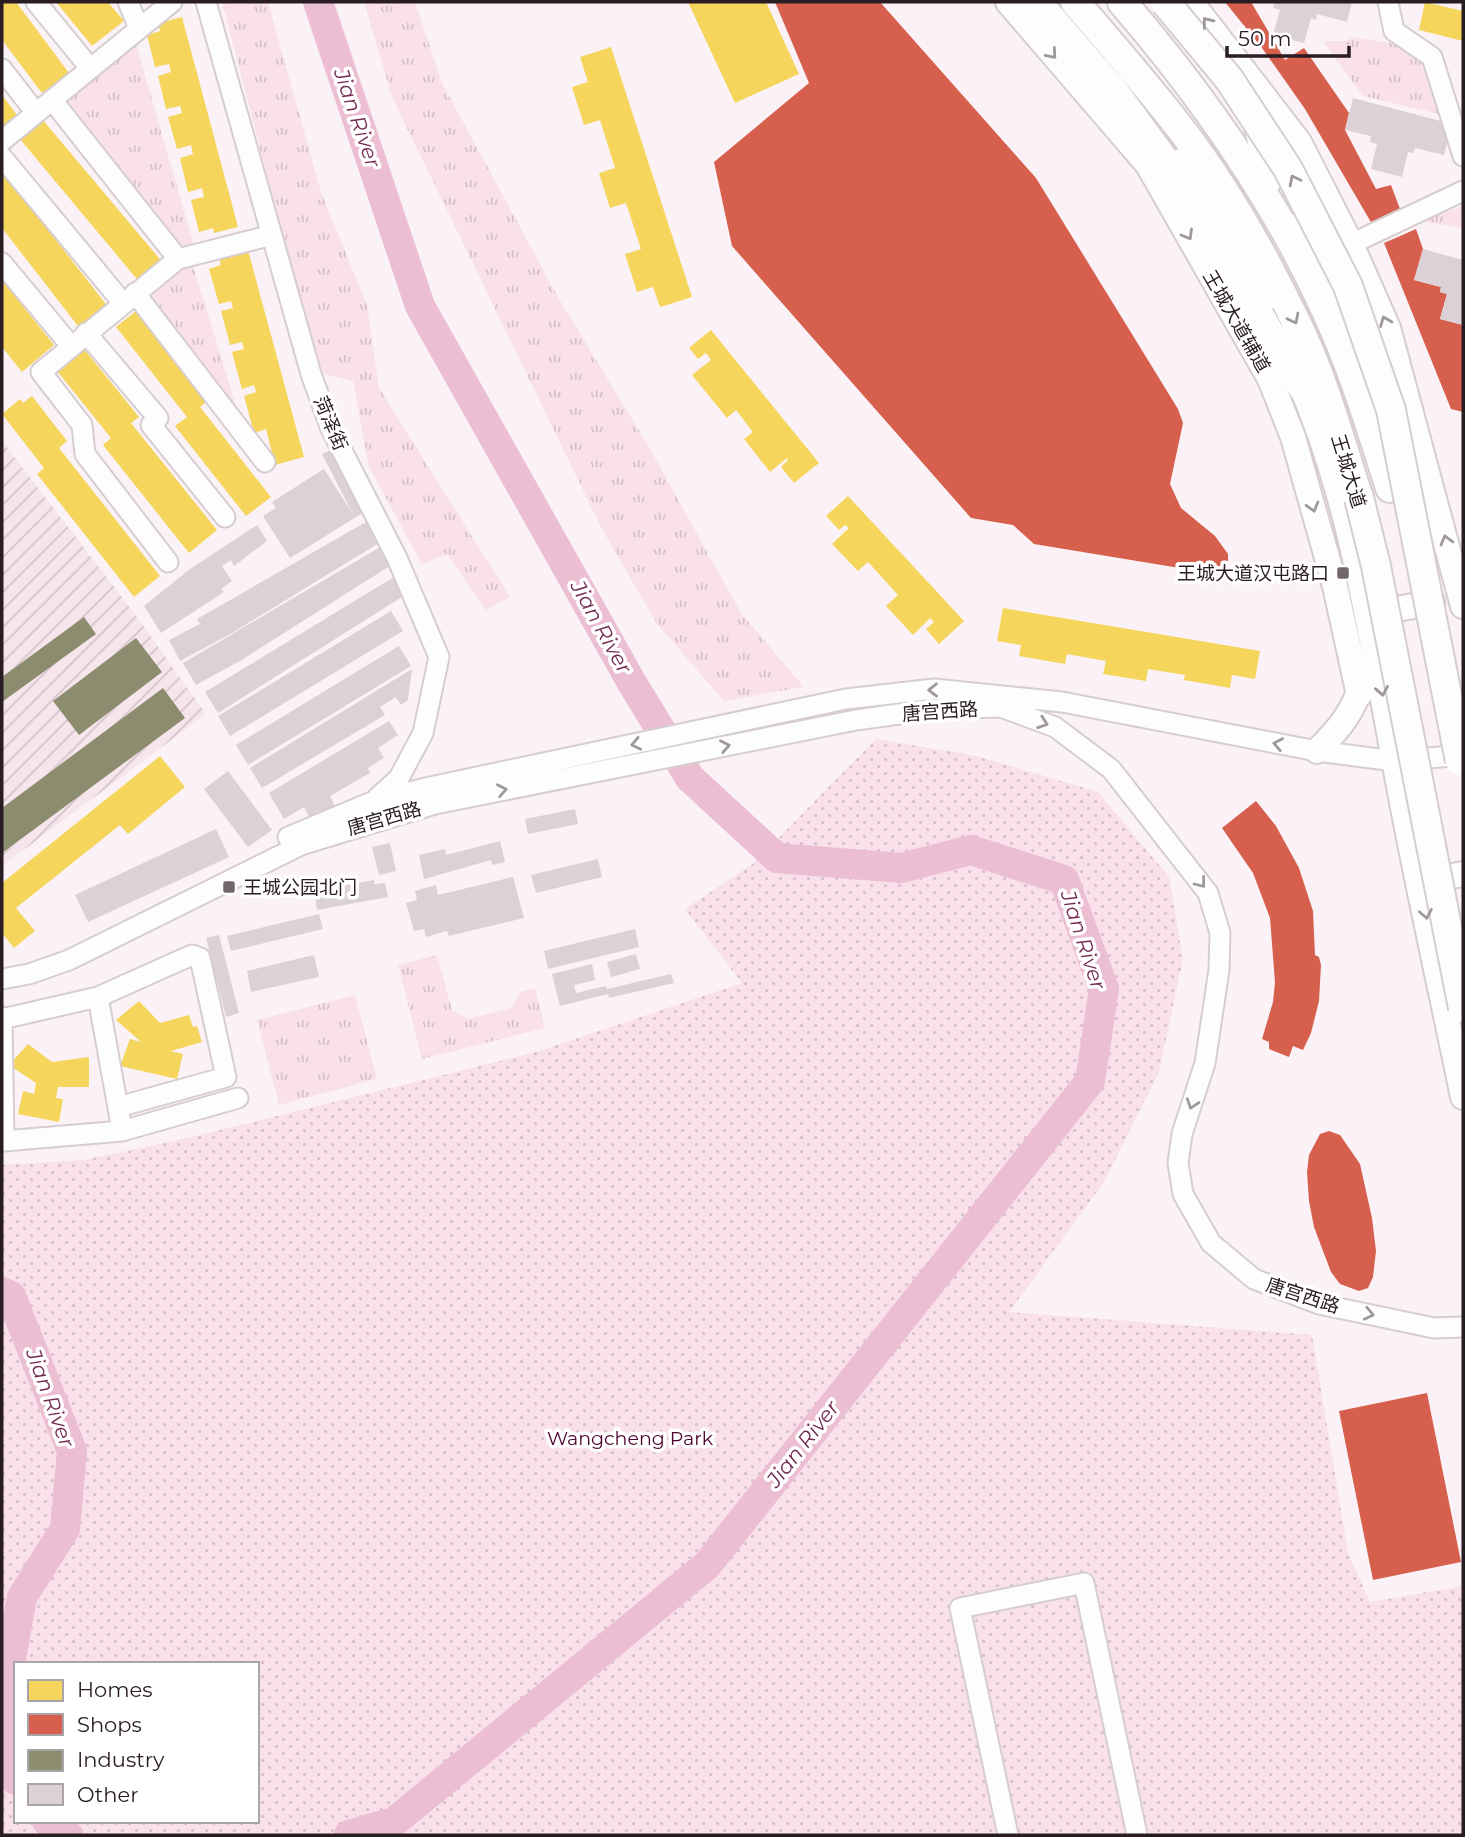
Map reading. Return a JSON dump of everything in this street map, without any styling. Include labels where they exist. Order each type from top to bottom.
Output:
[{"type":"highway","points":[[1037,2],[1113,90],[1177,177],[1302,387]]},
{"type":"highway","name":"王城大道","points":[[1075,2],[1156,96],[1192,144],[1261,256],[1297,324],[1315,366],[1359,498],[1376,566],[1463,1008]]},
{"type":"highway","name":"王城大道","points":[[1122,2],[1228,138],[1327,312],[1362,401],[1390,488],[1462,763]]},
{"type":"highway","points":[[1165,2],[1229,79],[1288,169],[1348,286],[1391,410],[1462,763]]},
{"type":"main road","name":"王城大道辅道","points":[[1008,2],[1148,165],[1270,379],[1293,437],[1335,586],[1359,695]]},
{"type":"main road","points":[[1049,2],[1117,78],[1222,219],[1245,262],[1302,387],[1344,508],[1369,614],[1394,761],[1463,1097]]},
{"type":"main road","points":[[1138,2],[1208,88],[1332,284],[1381,411],[1463,731]]},
{"type":"main road","points":[[1191,2],[1299,142],[1351,244],[1388,328],[1463,601]]},
{"type":"main road","points":[[1243,66],[1269,181]]},
{"type":"main road","points":[[1293,437],[1344,508]]},
{"type":"main road","points":[[1369,614],[1432,602]]},
{"type":"main road","points":[[1317,751],[1339,729],[1359,695],[1369,614]]},
{"type":"main road","points":[[1420,882],[1463,874]]},
{"type":"street","points":[[36,2],[90,68]]},
{"type":"street","points":[[128,2],[139,28]]},
{"type":"street","points":[[2,141],[172,2]]},
{"type":"street","name":"菏泽街","points":[[206,2],[311,374],[331,429],[397,558],[439,657],[423,733],[399,778],[375,811]]},
{"type":"street","points":[[1388,2],[1394,31],[1432,57],[1463,156]]},
{"type":"street","points":[[2,69],[36,113]]},
{"type":"street","points":[[51,100],[178,259]]},
{"type":"street","points":[[2,157],[129,298],[265,462]]},
{"type":"street","points":[[1351,244],[1463,191]]},
{"type":"street","points":[[168,562],[85,454],[82,425],[41,372],[178,259],[272,235]]},
{"type":"street","points":[[2,263],[71,346]]},
{"type":"street","points":[[86,333],[158,418],[151,425],[225,517]]},
{"type":"street","name":"唐宫西路","points":[[2,968],[29,964],[68,950],[293,834],[432,795],[846,699],[934,689],[1041,699],[1317,751],[1394,761]]},
{"type":"street","name":"唐宫西路","points":[[432,795],[856,720],[934,709],[1001,708],[1055,727],[1111,769],[1208,893],[1220,933],[1219,970],[1205,1063],[1182,1134],[1178,1163],[1183,1194],[1211,1243],[1254,1279],[1319,1304],[1434,1328],[1463,1327]]},
{"type":"street","points":[[1394,761],[1462,763]]},
{"type":"street","name":"唐宫西路","points":[[2,979],[69,960],[375,811]]},
{"type":"street","points":[[118,1107],[226,1077],[200,958],[192,955],[98,997],[2,1018],[4,1141],[122,1131],[238,1098]]},
{"type":"street","points":[[98,997],[122,1131]]},
{"type":"street","points":[[1009,1835],[960,1608],[1084,1583],[1138,1835]]},
{"type":"shaded area","points":[[2,441],[131,609],[206,714],[2,866]]},
{"type":"green space","points":[[222,2],[268,2],[321,192],[367,305],[379,388],[510,597],[486,610],[447,554],[422,564],[369,467],[353,381],[325,374],[311,345]]},
{"type":"green space","points":[[364,2],[415,2],[442,83],[559,299],[649,447],[741,613],[804,687],[724,701],[657,624],[602,529],[392,97]]},
{"type":"green space","points":[[1352,37],[1390,43],[1422,54],[1444,115],[1363,96],[1323,41],[1347,41]]},
{"type":"green space","points":[[136,44],[194,246],[183,248],[65,101]]},
{"type":"green space","points":[[1463,206],[1463,228],[1421,221]]},
{"type":"green space","points":[[192,262],[236,406],[149,297]]},
{"type":"green space","name":"Wangcheng Park","points":[[876,739],[977,756],[1098,792],[1169,877],[1183,959],[1159,1072],[1104,1182],[1009,1312],[1312,1335],[1348,1553],[1370,1602],[1463,1586],[1463,1835],[2,1835],[2,1165],[84,1160],[188,1138],[536,1052],[742,983],[685,909],[754,863]]},
{"type":"green space","points":[[437,955],[452,1010],[468,1019],[511,1008],[521,992],[535,988],[545,1028],[422,1059],[398,965]]},
{"type":"green space","points":[[355,995],[377,1079],[279,1105],[257,1020]]},
{"type":"building: Homes","points":[[2,2],[16,2],[69,73],[42,93],[2,40]]},
{"type":"building: Homes","points":[[56,2],[108,2],[124,21],[92,46]]},
{"type":"building: Homes","points":[[688,2],[766,2],[799,74],[735,103]]},
{"type":"building: Homes","points":[[1425,2],[1463,11],[1463,41],[1419,30]]},
{"type":"building: Homes","points":[[182,17],[238,227],[214,233],[213,228],[199,232],[191,200],[204,197],[202,188],[188,192],[180,158],[193,154],[191,145],[177,149],[168,117],[182,113],[180,106],[166,109],[158,76],[171,72],[169,64],[155,67],[147,35],[160,31],[158,23]]},
{"type":"building: Homes","points":[[611,47],[692,297],[660,307],[653,287],[637,292],[625,254],[641,249],[626,203],[610,208],[599,173],[615,168],[600,120],[584,125],[572,87],[588,82],[580,57]]},
{"type":"building: Homes","points":[[2,95],[17,115],[2,127]]},
{"type":"building: Homes","points":[[42,119],[164,264],[141,284],[19,138]]},
{"type":"building: Homes","points":[[2,171],[109,308],[81,330],[2,228]]},
{"type":"building: Homes","points":[[248,250],[304,457],[275,465],[266,429],[254,433],[244,396],[256,392],[254,385],[242,389],[232,352],[244,349],[242,342],[230,345],[221,311],[233,308],[231,301],[219,304],[209,269],[221,265],[219,258]]},
{"type":"building: Homes","points":[[2,280],[54,345],[22,372],[2,347]]},
{"type":"building: Homes","points":[[136,311],[207,401],[200,407],[271,497],[246,516],[175,426],[187,417],[116,327]]},
{"type":"building: Homes","points":[[711,330],[819,463],[794,483],[781,467],[787,458],[770,472],[744,439],[753,432],[736,410],[727,418],[692,375],[711,360],[706,353],[698,359],[689,348]]},
{"type":"building: Homes","points":[[84,349],[139,417],[131,423],[217,530],[189,553],[103,445],[111,438],[57,371]]},
{"type":"building: Homes","points":[[32,396],[67,441],[59,448],[160,576],[134,597],[37,474],[44,468],[2,414],[20,399],[23,403]]},
{"type":"building: Homes","points":[[848,496],[964,621],[939,644],[926,629],[934,622],[930,618],[913,635],[886,606],[898,595],[868,562],[858,571],[832,544],[849,528],[845,525],[839,530],[826,516]]},
{"type":"building: Homes","points":[[1003,608],[1260,651],[1255,679],[1232,675],[1230,688],[1184,680],[1185,675],[1148,669],[1146,681],[1103,674],[1106,661],[1067,654],[1065,664],[1019,656],[1021,645],[997,641]]},
{"type":"building: Homes","points":[[160,756],[185,787],[128,834],[120,825],[16,908],[35,931],[14,948],[2,933],[2,883]]},
{"type":"building: Homes","points":[[139,1001],[160,1023],[189,1015],[193,1027],[197,1026],[202,1042],[171,1051],[183,1054],[177,1079],[120,1066],[130,1039],[141,1042],[116,1020]]},
{"type":"building: Homes","points":[[28,1044],[52,1062],[89,1057],[89,1087],[58,1087],[56,1098],[63,1099],[59,1122],[18,1114],[23,1091],[34,1094],[36,1083],[9,1065]]},
{"type":"building: Shops","points":[[775,2],[880,2],[1036,178],[1178,409],[1183,423],[1170,484],[1181,508],[1215,536],[1228,554],[1228,576],[1034,544],[1013,525],[971,518],[732,246],[714,162],[809,83]]},
{"type":"building: Shops","points":[[1225,2],[1251,2],[1285,60],[1304,48],[1349,113],[1345,130],[1376,189],[1391,185],[1400,209],[1372,224],[1305,109]]},
{"type":"building: Shops","points":[[1416,229],[1423,249],[1414,280],[1441,287],[1440,292],[1447,294],[1440,319],[1463,325],[1463,412],[1451,409],[1384,243]]},
{"type":"building: Shops","points":[[1256,801],[1276,826],[1299,868],[1313,911],[1315,955],[1319,957],[1321,965],[1319,1001],[1311,1033],[1303,1050],[1293,1046],[1289,1057],[1269,1049],[1269,1042],[1262,1039],[1273,1002],[1275,982],[1270,918],[1253,873],[1222,828]]},
{"type":"building: Shops","points":[[1329,1131],[1340,1135],[1360,1164],[1372,1218],[1376,1251],[1373,1277],[1368,1288],[1359,1291],[1340,1284],[1331,1272],[1314,1227],[1309,1201],[1309,1155],[1320,1134]]},
{"type":"building: Shops","points":[[1427,1393],[1461,1562],[1373,1580],[1339,1411]]},
{"type":"building: Industry","points":[[84,617],[96,634],[2,702],[2,677]]},
{"type":"building: Industry","points":[[136,638],[162,672],[79,735],[53,701]]},
{"type":"building: Industry","points":[[163,688],[185,718],[2,853],[2,808]]},
{"type":"building: Other","points":[[1274,2],[1352,2],[1347,22],[1317,14],[1316,20],[1311,18],[1304,43],[1273,35],[1280,10],[1273,8]]},
{"type":"building: Other","points":[[1353,98],[1452,124],[1444,155],[1415,148],[1413,153],[1408,152],[1402,177],[1371,169],[1377,144],[1370,142],[1371,136],[1345,130]]},
{"type":"building: Other","points":[[1423,249],[1463,260],[1463,325],[1440,319],[1447,294],[1440,292],[1441,287],[1414,280]]},
{"type":"building: Other","points":[[332,449],[366,511],[290,558],[263,516],[276,508],[272,502],[324,469],[353,514],[322,454]]},
{"type":"building: Other","points":[[366,522],[379,543],[232,633],[180,661],[169,640],[200,624],[197,619]]},
{"type":"building: Other","points":[[257,525],[267,541],[234,566],[231,560],[222,566],[232,581],[221,589],[224,592],[161,633],[144,606],[190,569]]},
{"type":"building: Other","points":[[382,546],[393,564],[240,661],[196,685],[183,663]]},
{"type":"building: Other","points":[[394,577],[405,595],[218,713],[205,692]]},
{"type":"building: Other","points":[[391,611],[403,631],[230,736],[218,716]]},
{"type":"building: Other","points":[[399,646],[411,666],[248,765],[236,745]]},
{"type":"building: Other","points":[[412,669],[408,700],[401,705],[396,697],[380,707],[385,715],[262,788],[250,768]]},
{"type":"building: Other","points":[[389,721],[398,735],[378,748],[384,758],[368,768],[370,773],[330,796],[335,807],[311,820],[304,807],[284,819],[269,793]]},
{"type":"building: Other","points":[[228,771],[272,830],[248,847],[204,789]]},
{"type":"building: Other","points":[[575,809],[578,824],[528,834],[525,819]]},
{"type":"building: Other","points":[[216,829],[229,857],[88,922],[75,895]]},
{"type":"building: Other","points":[[500,841],[505,862],[492,865],[491,860],[424,879],[419,855],[445,849],[446,855]]},
{"type":"building: Other","points":[[390,843],[396,871],[379,875],[372,847]]},
{"type":"building: Other","points":[[598,859],[602,877],[536,893],[531,875]]},
{"type":"building: Other","points":[[513,877],[524,918],[449,936],[447,931],[426,937],[424,929],[414,931],[406,903],[417,900],[415,891],[436,885],[438,895]]},
{"type":"building: Other","points":[[374,880],[374,884],[385,883],[388,897],[317,910],[315,896],[327,894],[326,889]]},
{"type":"building: Other","points":[[319,914],[323,929],[231,951],[227,936]]},
{"type":"building: Other","points":[[635,929],[639,947],[548,969],[544,951]]},
{"type":"building: Other","points":[[219,935],[239,1013],[226,1017],[206,938]]},
{"type":"building: Other","points":[[636,954],[640,969],[611,977],[607,962]]},
{"type":"building: Other","points":[[314,955],[319,977],[251,992],[247,971]]},
{"type":"building: Other","points":[[592,964],[595,980],[574,985],[576,993],[606,986],[607,989],[671,974],[674,983],[609,998],[608,994],[560,1006],[552,974]]},
{"type":"waterway","name":"Jian River","points":[[318,2],[420,306],[632,683],[690,778],[777,858],[901,868],[971,850],[1064,880],[1104,989],[1090,1081],[707,1565],[394,1822],[349,1835]]},
{"type":"waterway","name":"Jian River","points":[[2,1292],[11,1296],[72,1451],[65,1529],[22,1597],[2,1709]]},
{"type":"waterway","name":"Jian River","points":[[2,1725],[14,1772]]},
{"type":"waterway","name":"Jian River","points":[[50,1823],[68,1835]]},
{"type":"place","name":"王城大道汉屯路口","points":[[1343,573]]},
{"type":"place","name":"王城公园北门","points":[[229,887]]}]
